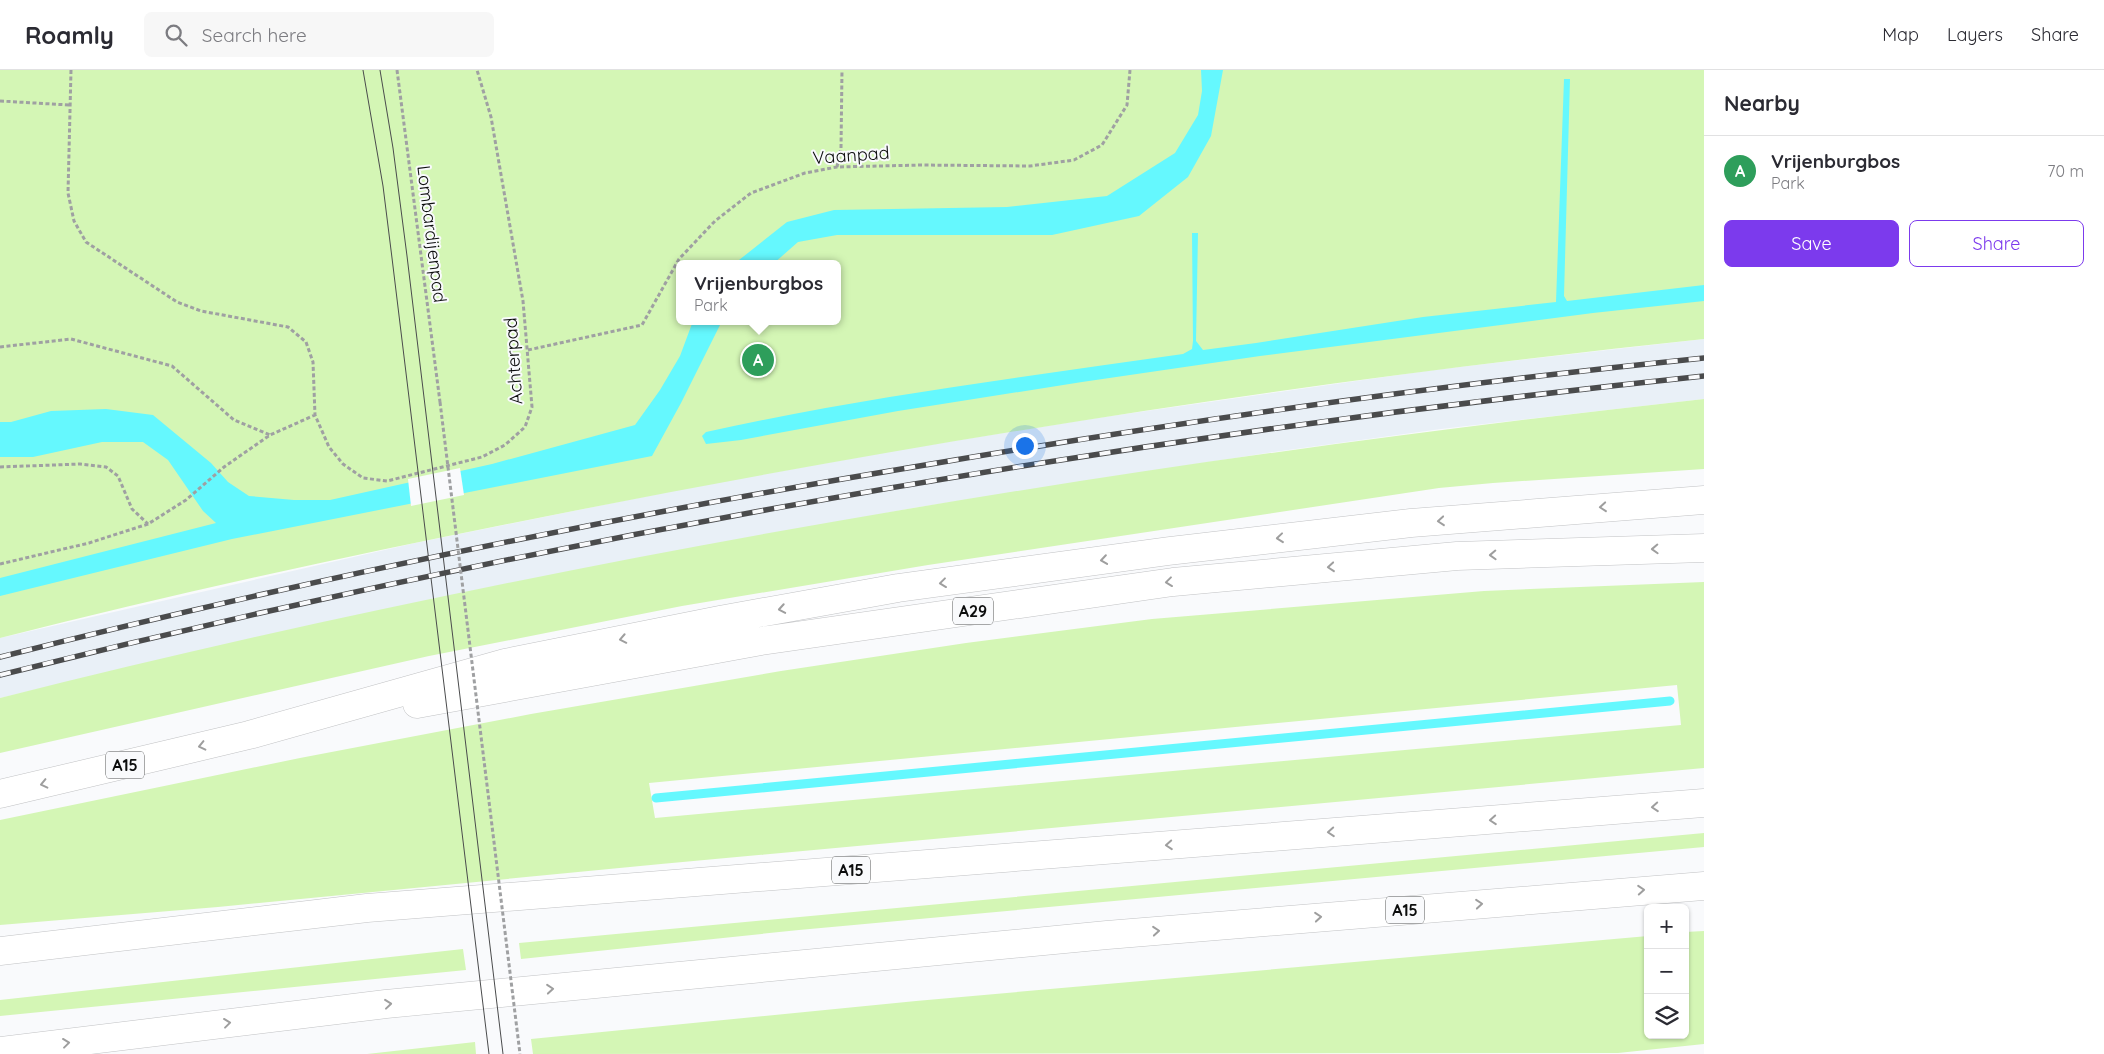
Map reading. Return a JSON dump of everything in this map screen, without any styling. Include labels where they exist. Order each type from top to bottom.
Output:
[{"type":"highway","name":"A15","points":[[0,794],[250,735],[505,663],[720,620],[898,588],[1169,551],[1402,524],[1704,500]]},
{"type":"highway","name":"A29","points":[[250,735],[761,641],[1173,582],[1457,556],[1704,548]]},
{"type":"highway","name":"A15","points":[[0,951],[367,908],[1704,803]]},
{"type":"highway","name":"A15","points":[[0,1051],[386,1004],[1097,936],[1704,886]]},
{"type":"path","points":[[0,564],[89,543],[148,524],[186,500],[224,466],[270,435],[315,415],[313,362],[306,342],[288,327],[201,311],[177,302],[86,242],[74,221],[68,192],[71,70]]},
{"type":"path","name":"Lombardijenpad","points":[[397,70],[520,1054]]},
{"type":"path","name":"Achterpad","points":[[315,415],[329,447],[343,464],[363,478],[387,481],[482,457],[505,445],[525,427],[532,407],[523,301],[491,117],[477,70]]},
{"type":"path","points":[[837,167],[840,148],[842,70]]},
{"type":"path","name":"Vaanpad","points":[[678,260],[715,221],[751,192],[805,173],[837,167],[921,165],[1030,166],[1074,160],[1102,145],[1127,105],[1130,70]]},
{"type":"path","points":[[0,101],[69,105]]},
{"type":"path","name":"Vaanpad","points":[[528,350],[642,325],[676,263]]},
{"type":"path","points":[[0,347],[71,339],[172,366],[234,420],[270,435]]},
{"type":"path","points":[[0,467],[80,464],[106,468],[118,476],[132,509],[148,524]]},
{"type":"shaded area","points":[[1704,339],[1704,399],[1441,429],[1274,452],[913,508],[486,588],[263,636],[0,698],[0,638],[415,543],[697,486],[904,449],[1090,419],[1433,370]]},
{"type":"green space","points":[[0,70],[1704,70],[1704,339],[1412,373],[1267,393],[1121,414],[832,462],[543,517],[339,559],[0,638]]},
{"type":"green space","points":[[1704,399],[1704,469],[1439,488],[928,565],[682,606],[429,656],[0,753],[0,698],[210,647],[422,601],[634,558],[847,519],[1061,484],[1275,452],[1489,424]]},
{"type":"green space","points":[[1704,582],[1704,768],[661,864],[218,907],[0,925],[0,820],[300,758],[531,714],[781,671],[966,643],[1152,619],[1484,591]],"holes":[[[1677,685],[1681,725],[655,818],[649,783]]]},
{"type":"green space","points":[[1704,833],[1704,847],[799,930],[521,959],[519,943]]},
{"type":"green space","points":[[1704,931],[1704,1044],[1618,1053],[533,1054],[531,1039],[916,1001],[1644,936],[1644,1039],[1689,1039],[1689,932]]},
{"type":"green space","points":[[463,949],[466,970],[0,1016],[0,1000]]},
{"type":"green space","points":[[475,1042],[476,1054],[367,1054]]},
{"type":"water","points":[[1201,70],[1223,70],[1211,136],[1188,177],[1139,216],[1052,235],[837,235],[798,242],[778,260],[739,260],[787,222],[834,210],[1007,207],[1107,196],[1175,153],[1198,115],[1202,91]]},
{"type":"water","points":[[1564,79],[1570,79],[1564,296],[1567,301],[1704,285],[1704,301],[1593,313],[1260,356],[898,411],[741,440],[706,444],[702,436],[706,432],[824,408],[1183,354],[1192,349],[1193,341],[1192,233],[1198,233],[1196,341],[1203,350],[1423,317],[1556,302]]},
{"type":"water","points":[[692,325],[720,325],[652,456],[232,539],[0,596],[0,578],[216,523],[203,511],[168,460],[143,442],[102,442],[33,457],[0,457],[0,422],[11,422],[51,411],[106,409],[153,415],[211,463],[228,482],[249,496],[294,500],[330,500],[492,464],[635,425],[660,390],[680,356]]},
{"type":"pier","points":[[460,468],[464,495],[411,506],[408,479]]},
{"type":"waterway","points":[[656,798],[1670,701]]},
{"type":"tram line","points":[[363,70],[383,186],[489,1054]]},
{"type":"tram line","points":[[380,70],[393,148],[407,256],[503,1054]]},
{"type":"railway","points":[[0,657],[232,601],[466,550],[819,483],[1032,447],[1319,404],[1511,379],[1704,358]]},
{"type":"railway","points":[[0,675],[210,624],[422,578],[634,535],[847,496],[1060,460],[1274,428],[1489,400],[1704,376]]},
{"type":"place","name":"Vrijenburgbos","points":[[758,360]]}]
